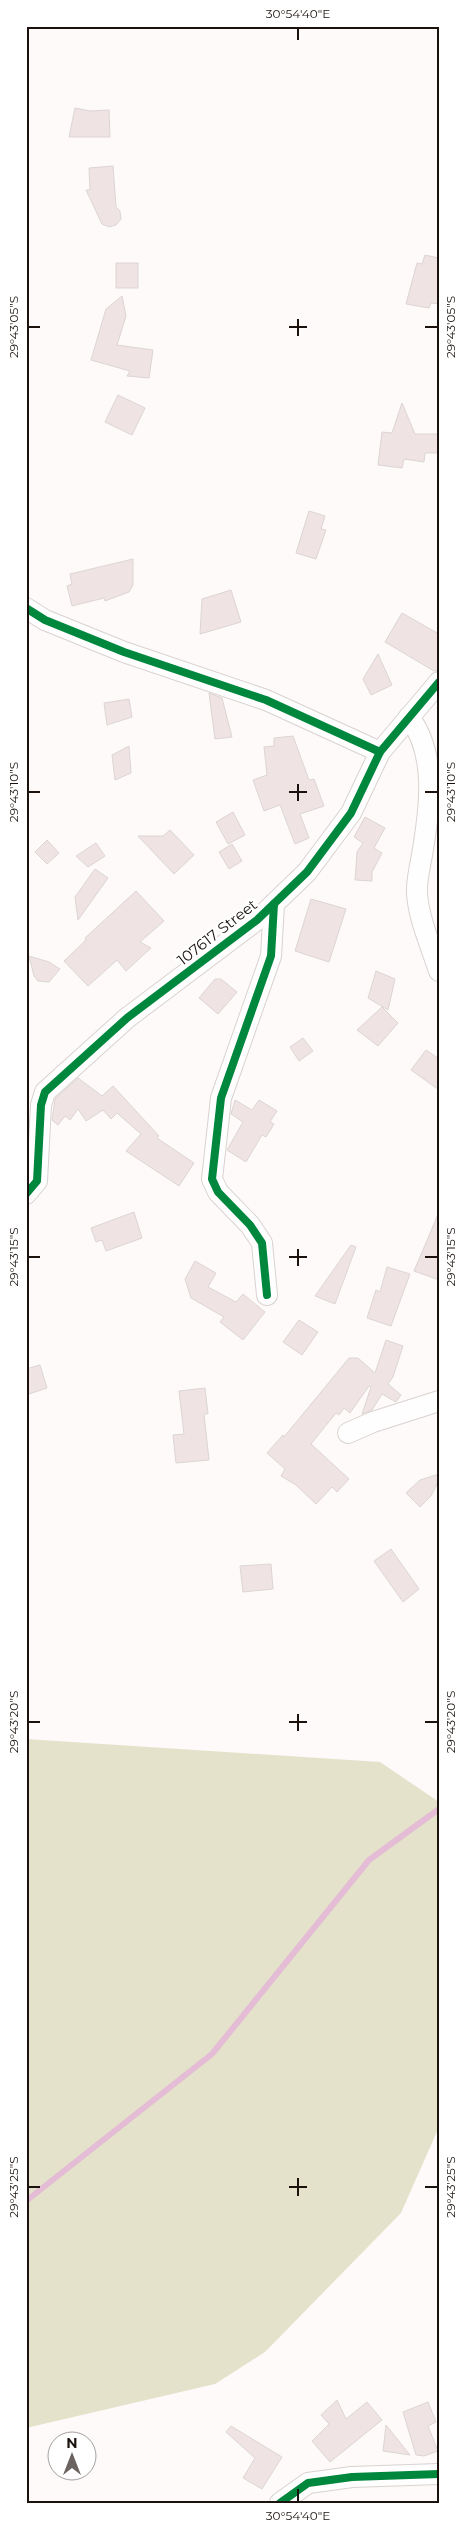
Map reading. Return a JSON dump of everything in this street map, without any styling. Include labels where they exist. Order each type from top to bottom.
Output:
[{"type":"street","points":[[26,608],[45,620],[124,652],[266,700],[380,752]]},
{"type":"street","name":"107617 Street","points":[[26,1194],[37,1181],[41,1105],[45,1092],[127,1018],[243,931],[307,872],[351,813],[380,752],[439,682]]},
{"type":"street","points":[[409,717],[418,729],[427,754],[426,832],[417,893],[420,914],[439,971]]},
{"type":"street","points":[[267,1295],[262,1243],[250,1225],[218,1192],[212,1179],[221,1098],[272,956],[274,904]]},
{"type":"street","points":[[348,1433],[373,1422],[439,1401]]},
{"type":"street","points":[[280,2503],[308,2483],[352,2477],[439,2474]]},
{"type":"shaded area","points":[[26,1739],[380,1762],[439,1802],[439,2127],[401,2213],[265,2352],[215,2384],[26,2428]]},
{"type":"building","points":[[75,108],[90,111],[109,110],[110,137],[69,137]]},
{"type":"building","points":[[113,166],[116,207],[120,211],[121,219],[116,225],[109,227],[102,224],[86,190],[90,190],[89,168]]},
{"type":"building","points":[[425,255],[439,258],[439,304],[431,303],[429,308],[406,304],[417,263],[422,264]]},
{"type":"building","points":[[116,263],[138,263],[138,288],[116,288]]},
{"type":"building","points":[[122,296],[126,316],[117,345],[153,350],[149,378],[127,376],[130,371],[91,360],[106,309]]},
{"type":"building","points":[[118,395],[145,408],[132,435],[105,422]]},
{"type":"building","points":[[402,403],[415,434],[439,434],[439,453],[425,453],[424,462],[404,459],[402,468],[378,465],[382,432],[392,433]]},
{"type":"building","points":[[309,511],[325,516],[321,529],[326,530],[316,559],[296,553]]},
{"type":"building","points":[[133,559],[133,585],[129,592],[105,601],[104,598],[72,606],[67,586],[72,584],[70,574]]},
{"type":"building","points":[[231,590],[241,622],[200,634],[202,599]]},
{"type":"building","points":[[402,613],[439,634],[439,670],[434,671],[385,642]]},
{"type":"building","points":[[378,654],[392,685],[371,695],[363,679]]},
{"type":"building","points":[[209,693],[222,698],[232,737],[215,739]]},
{"type":"building","points":[[129,699],[132,717],[107,725],[104,703]]},
{"type":"building","points":[[293,736],[309,780],[314,779],[324,806],[300,814],[309,838],[295,844],[280,805],[264,811],[253,780],[267,775],[264,747],[274,746],[274,738]]},
{"type":"building","points":[[129,746],[131,773],[115,780],[112,755]]},
{"type":"building","points":[[233,812],[245,835],[228,844],[216,822]]},
{"type":"building","points":[[365,817],[385,828],[374,848],[382,853],[372,872],[372,881],[355,880],[357,852],[363,843],[354,837]]},
{"type":"building","points":[[170,830],[194,855],[174,874],[138,836],[163,836]]},
{"type":"building","points":[[47,840],[59,853],[47,864],[35,852]]},
{"type":"building","points":[[96,843],[105,856],[88,867],[76,856]]},
{"type":"building","points":[[232,844],[242,861],[229,869],[219,852]]},
{"type":"building","points":[[95,869],[108,878],[78,920],[75,897]]},
{"type":"building","points":[[136,891],[164,921],[140,942],[151,948],[126,971],[117,960],[88,986],[64,961],[86,940],[85,938]]},
{"type":"building","points":[[311,899],[346,909],[329,962],[295,951]]},
{"type":"building","points":[[29,956],[49,962],[60,969],[49,982],[38,981],[34,976]]},
{"type":"building","points":[[376,971],[395,979],[388,1010],[368,998]]},
{"type":"building","points":[[215,979],[221,979],[237,992],[218,1014],[199,998]]},
{"type":"building","points":[[382,1007],[398,1023],[378,1046],[357,1030]]},
{"type":"building","points":[[303,1038],[313,1051],[299,1061],[290,1047]]},
{"type":"building","points":[[426,1050],[439,1059],[439,1090],[411,1070]]},
{"type":"building","points":[[78,1078],[102,1096],[113,1086],[159,1136],[157,1138],[194,1163],[179,1186],[126,1151],[141,1134],[117,1113],[111,1119],[103,1110],[86,1121],[78,1109],[70,1120],[65,1116],[58,1125],[52,1120],[55,1099]]},
{"type":"building","points":[[235,1100],[252,1110],[259,1100],[277,1111],[270,1122],[274,1124],[266,1137],[262,1135],[246,1162],[227,1150],[243,1122],[231,1114]]},
{"type":"building","points":[[134,1212],[142,1238],[106,1251],[102,1240],[96,1242],[91,1228]]},
{"type":"building","points":[[439,1212],[439,1280],[414,1271]]},
{"type":"building","points":[[351,1245],[356,1247],[335,1304],[315,1296]]},
{"type":"building","points":[[195,1261],[216,1273],[208,1287],[236,1302],[243,1294],[265,1312],[243,1340],[220,1322],[224,1317],[191,1298],[185,1279]]},
{"type":"building","points":[[387,1267],[410,1274],[391,1326],[367,1318],[376,1290],[380,1292]]},
{"type":"building","points":[[299,1320],[318,1332],[302,1355],[283,1342]]},
{"type":"building","points":[[386,1340],[403,1346],[393,1377],[388,1384],[401,1395],[396,1402],[382,1394],[372,1410],[362,1414],[371,1387],[369,1386],[350,1413],[344,1408],[339,1415],[336,1413],[311,1444],[349,1479],[337,1492],[332,1487],[316,1504],[296,1485],[281,1476],[285,1469],[267,1453],[283,1435],[284,1437],[349,1358],[358,1358],[375,1373]]},
{"type":"building","points":[[40,1365],[47,1388],[26,1395],[26,1369]]},
{"type":"building","points":[[205,1388],[208,1414],[204,1414],[209,1460],[176,1463],[173,1435],[184,1434],[179,1391]]},
{"type":"building","points":[[439,1474],[439,1480],[431,1496],[420,1507],[406,1493],[420,1480]]},
{"type":"building","points":[[391,1549],[419,1589],[403,1602],[374,1561]]},
{"type":"building","points":[[271,1564],[273,1589],[243,1592],[240,1566]]},
{"type":"building","points":[[337,2400],[346,2419],[367,2402],[382,2420],[330,2462],[312,2441],[329,2424],[321,2415]]},
{"type":"building","points":[[428,2402],[436,2422],[428,2426],[438,2451],[424,2456],[416,2455],[403,2412]]},
{"type":"building","points":[[386,2425],[410,2455],[383,2451]]},
{"type":"building","points":[[231,2426],[282,2457],[262,2489],[243,2478],[255,2458],[226,2432]]},
{"type":"waterway","points":[[26,2201],[212,2054],[369,1860],[439,1809]]},
{"type":"cycle path","points":[[26,608],[45,620],[124,652],[266,700],[380,752]]},
{"type":"cycle path","points":[[26,1194],[37,1181],[41,1105],[45,1092],[127,1018],[257,920],[307,872],[351,813],[380,752],[439,682]]},
{"type":"cycle path","points":[[267,1295],[262,1243],[250,1225],[218,1192],[212,1179],[221,1098],[271,956],[274,904]]},
{"type":"cycle path","points":[[280,2503],[308,2483],[352,2477],[439,2474]]}]
